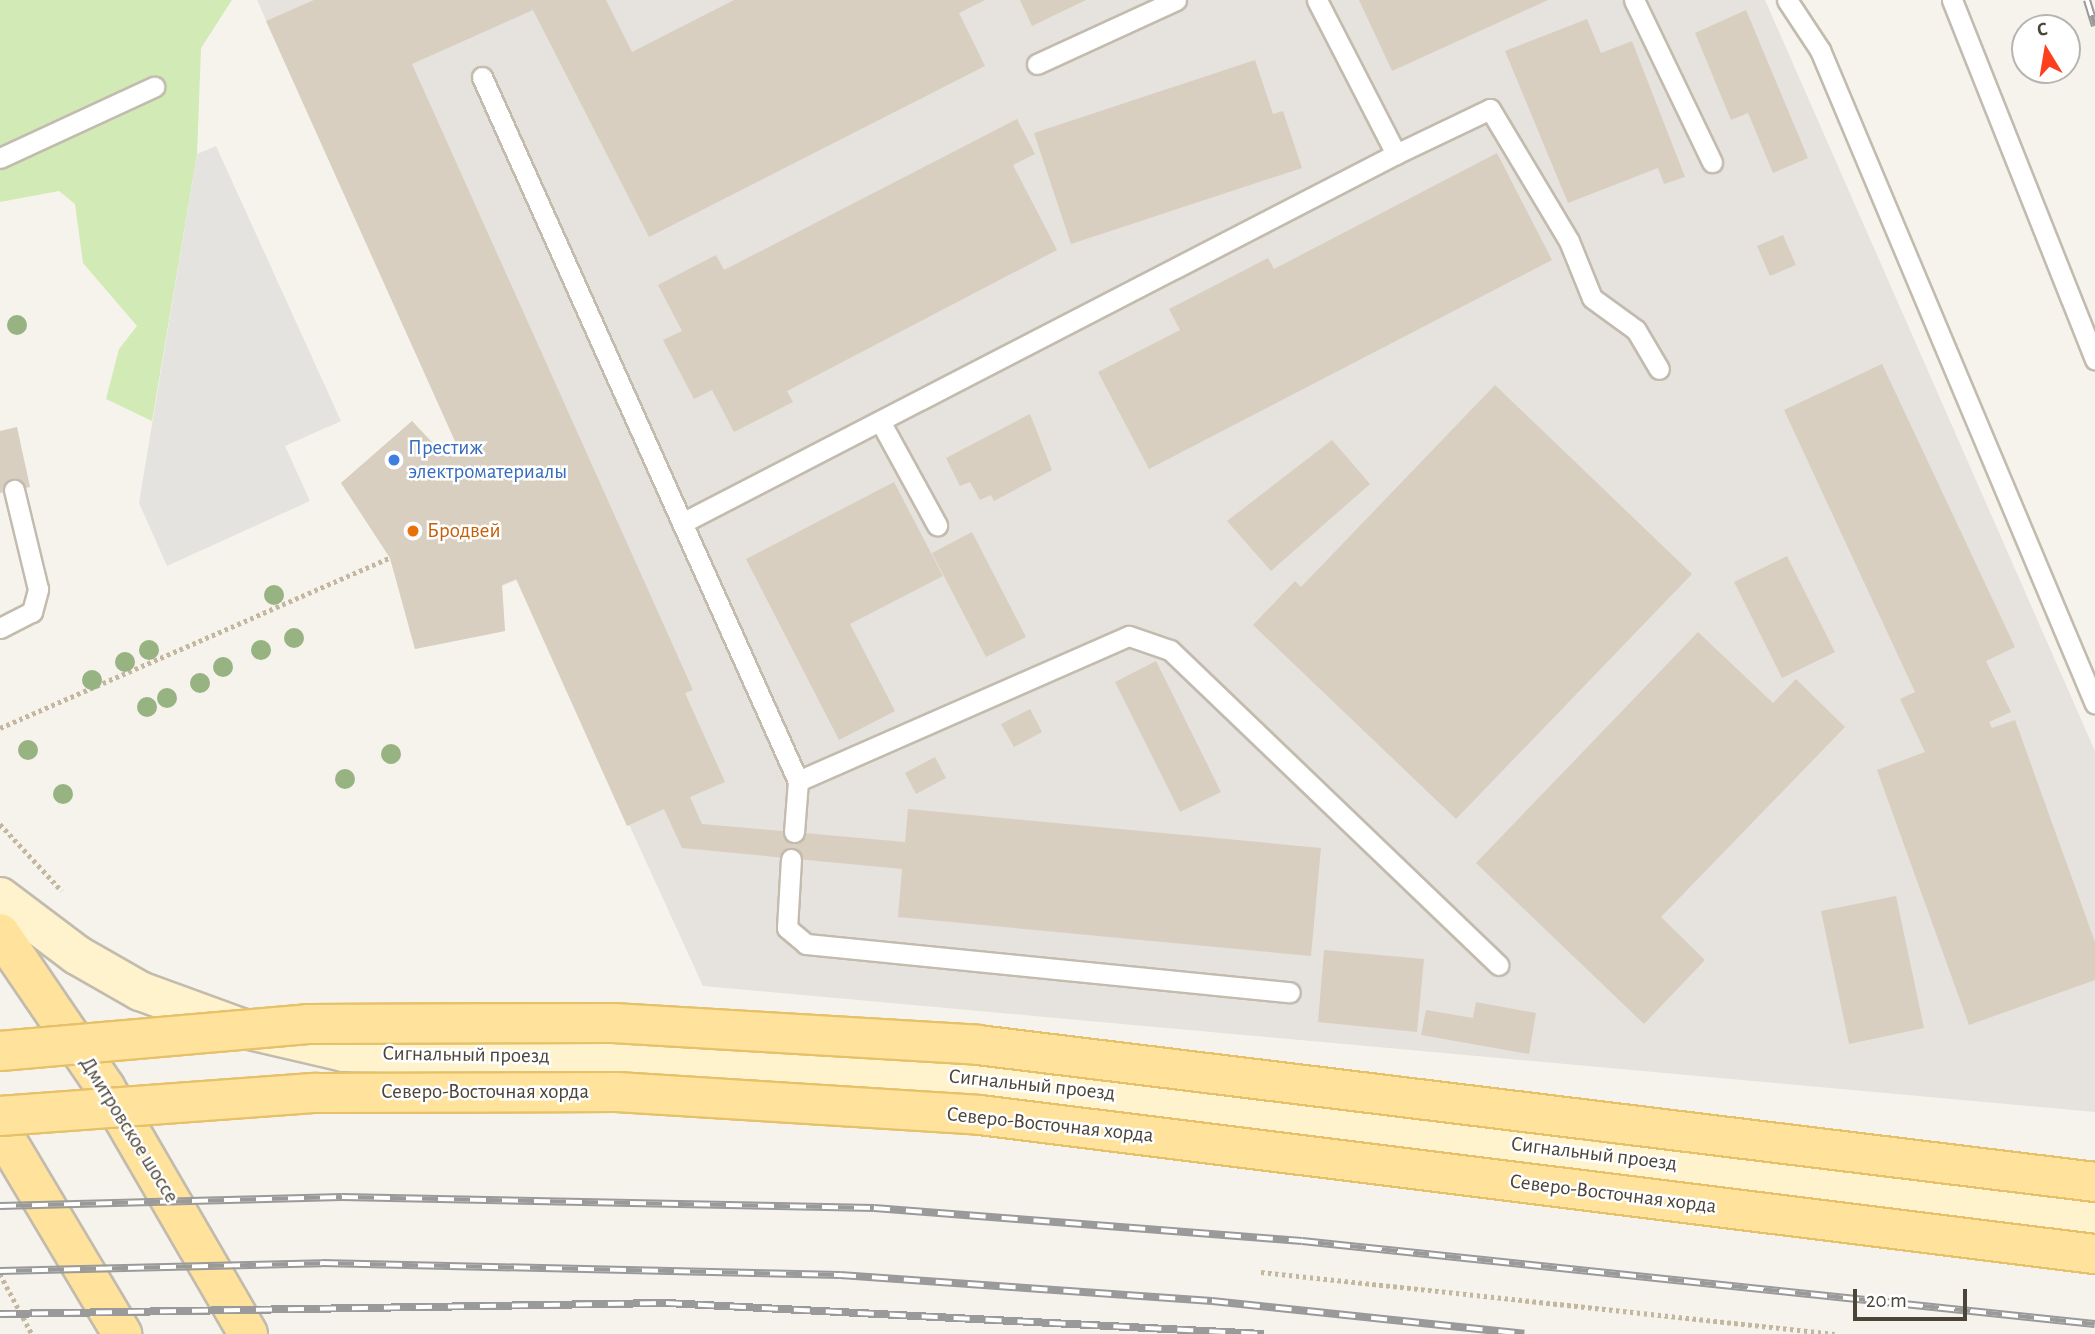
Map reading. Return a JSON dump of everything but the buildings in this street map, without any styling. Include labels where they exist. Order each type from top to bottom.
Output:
[{"type":"main road","name":"Дмитровское шоссе","points":[[0,933],[105,1087],[247,1334]]},
{"type":"main road","points":[[0,1051],[307,1024],[614,1023],[964,1044],[2095,1182]]},
{"type":"main road","name":"Северо-Восточная хорда","points":[[0,1116],[316,1093],[535,1092],[980,1115],[2095,1254]]},
{"type":"main road","points":[[0,1129],[90,1276],[122,1334]]},
{"type":"street","name":"Сигнальный проезд","points":[[0,897],[77,955],[139,990],[241,1028],[344,1052],[761,1061],[981,1078],[2095,1216]]},
{"type":"street","points":[[90,1276],[110,1334]]},
{"type":"lane","points":[[1037,64],[1176,0]]},
{"type":"lane","points":[[1317,0],[1396,154]]},
{"type":"lane","points":[[1634,0],[1712,162]]},
{"type":"lane","points":[[1787,0],[1820,50],[2095,704]]},
{"type":"lane","points":[[1952,0],[2095,360]]},
{"type":"lane","points":[[482,77],[798,781],[794,832]]},
{"type":"lane","points":[[0,158],[154,87]]},
{"type":"lane","points":[[682,523],[1396,154],[1490,109],[1569,241],[1592,298],[1636,330],[1659,369]]},
{"type":"lane","points":[[880,421],[937,525]]},
{"type":"lane","points":[[0,628],[32,612],[38,589],[14,490]]},
{"type":"lane","points":[[798,781],[1129,636],[1170,650],[1499,965]]},
{"type":"lane","points":[[791,859],[787,928],[806,944],[1290,992]]},
{"type":"path","points":[[0,728],[390,558]]},
{"type":"path","points":[[0,824],[67,897]]},
{"type":"path","points":[[1261,1272],[1835,1334]]},
{"type":"path","points":[[0,1274],[32,1334]]},
{"type":"shaded area","points":[[257,0],[1765,0],[2095,751],[2095,1112],[703,986],[517,580],[502,586],[505,631],[415,649],[390,558],[341,483],[412,421],[445,457],[459,450]]},
{"type":"shaded area","points":[[216,146],[341,421],[285,446],[310,501],[167,566],[139,503],[197,154]]},
{"type":"green space","points":[[0,0],[232,0],[201,48],[197,154],[152,421],[106,399],[119,349],[137,326],[83,263],[75,204],[59,191],[0,202]]},
{"type":"railway","points":[[2087,0],[2095,26]]},
{"type":"railway","points":[[0,1206],[342,1197],[874,1208],[1302,1241],[2095,1324]]},
{"type":"railway","points":[[0,1271],[322,1263],[840,1275],[1212,1301],[1524,1334]]},
{"type":"railway","points":[[0,1314],[666,1303],[1264,1334]]},
{"type":"place","name":"Престиж электроматериалы","points":[[394,460]]},
{"type":"place","name":"Бродвей","points":[[413,531]]}]
